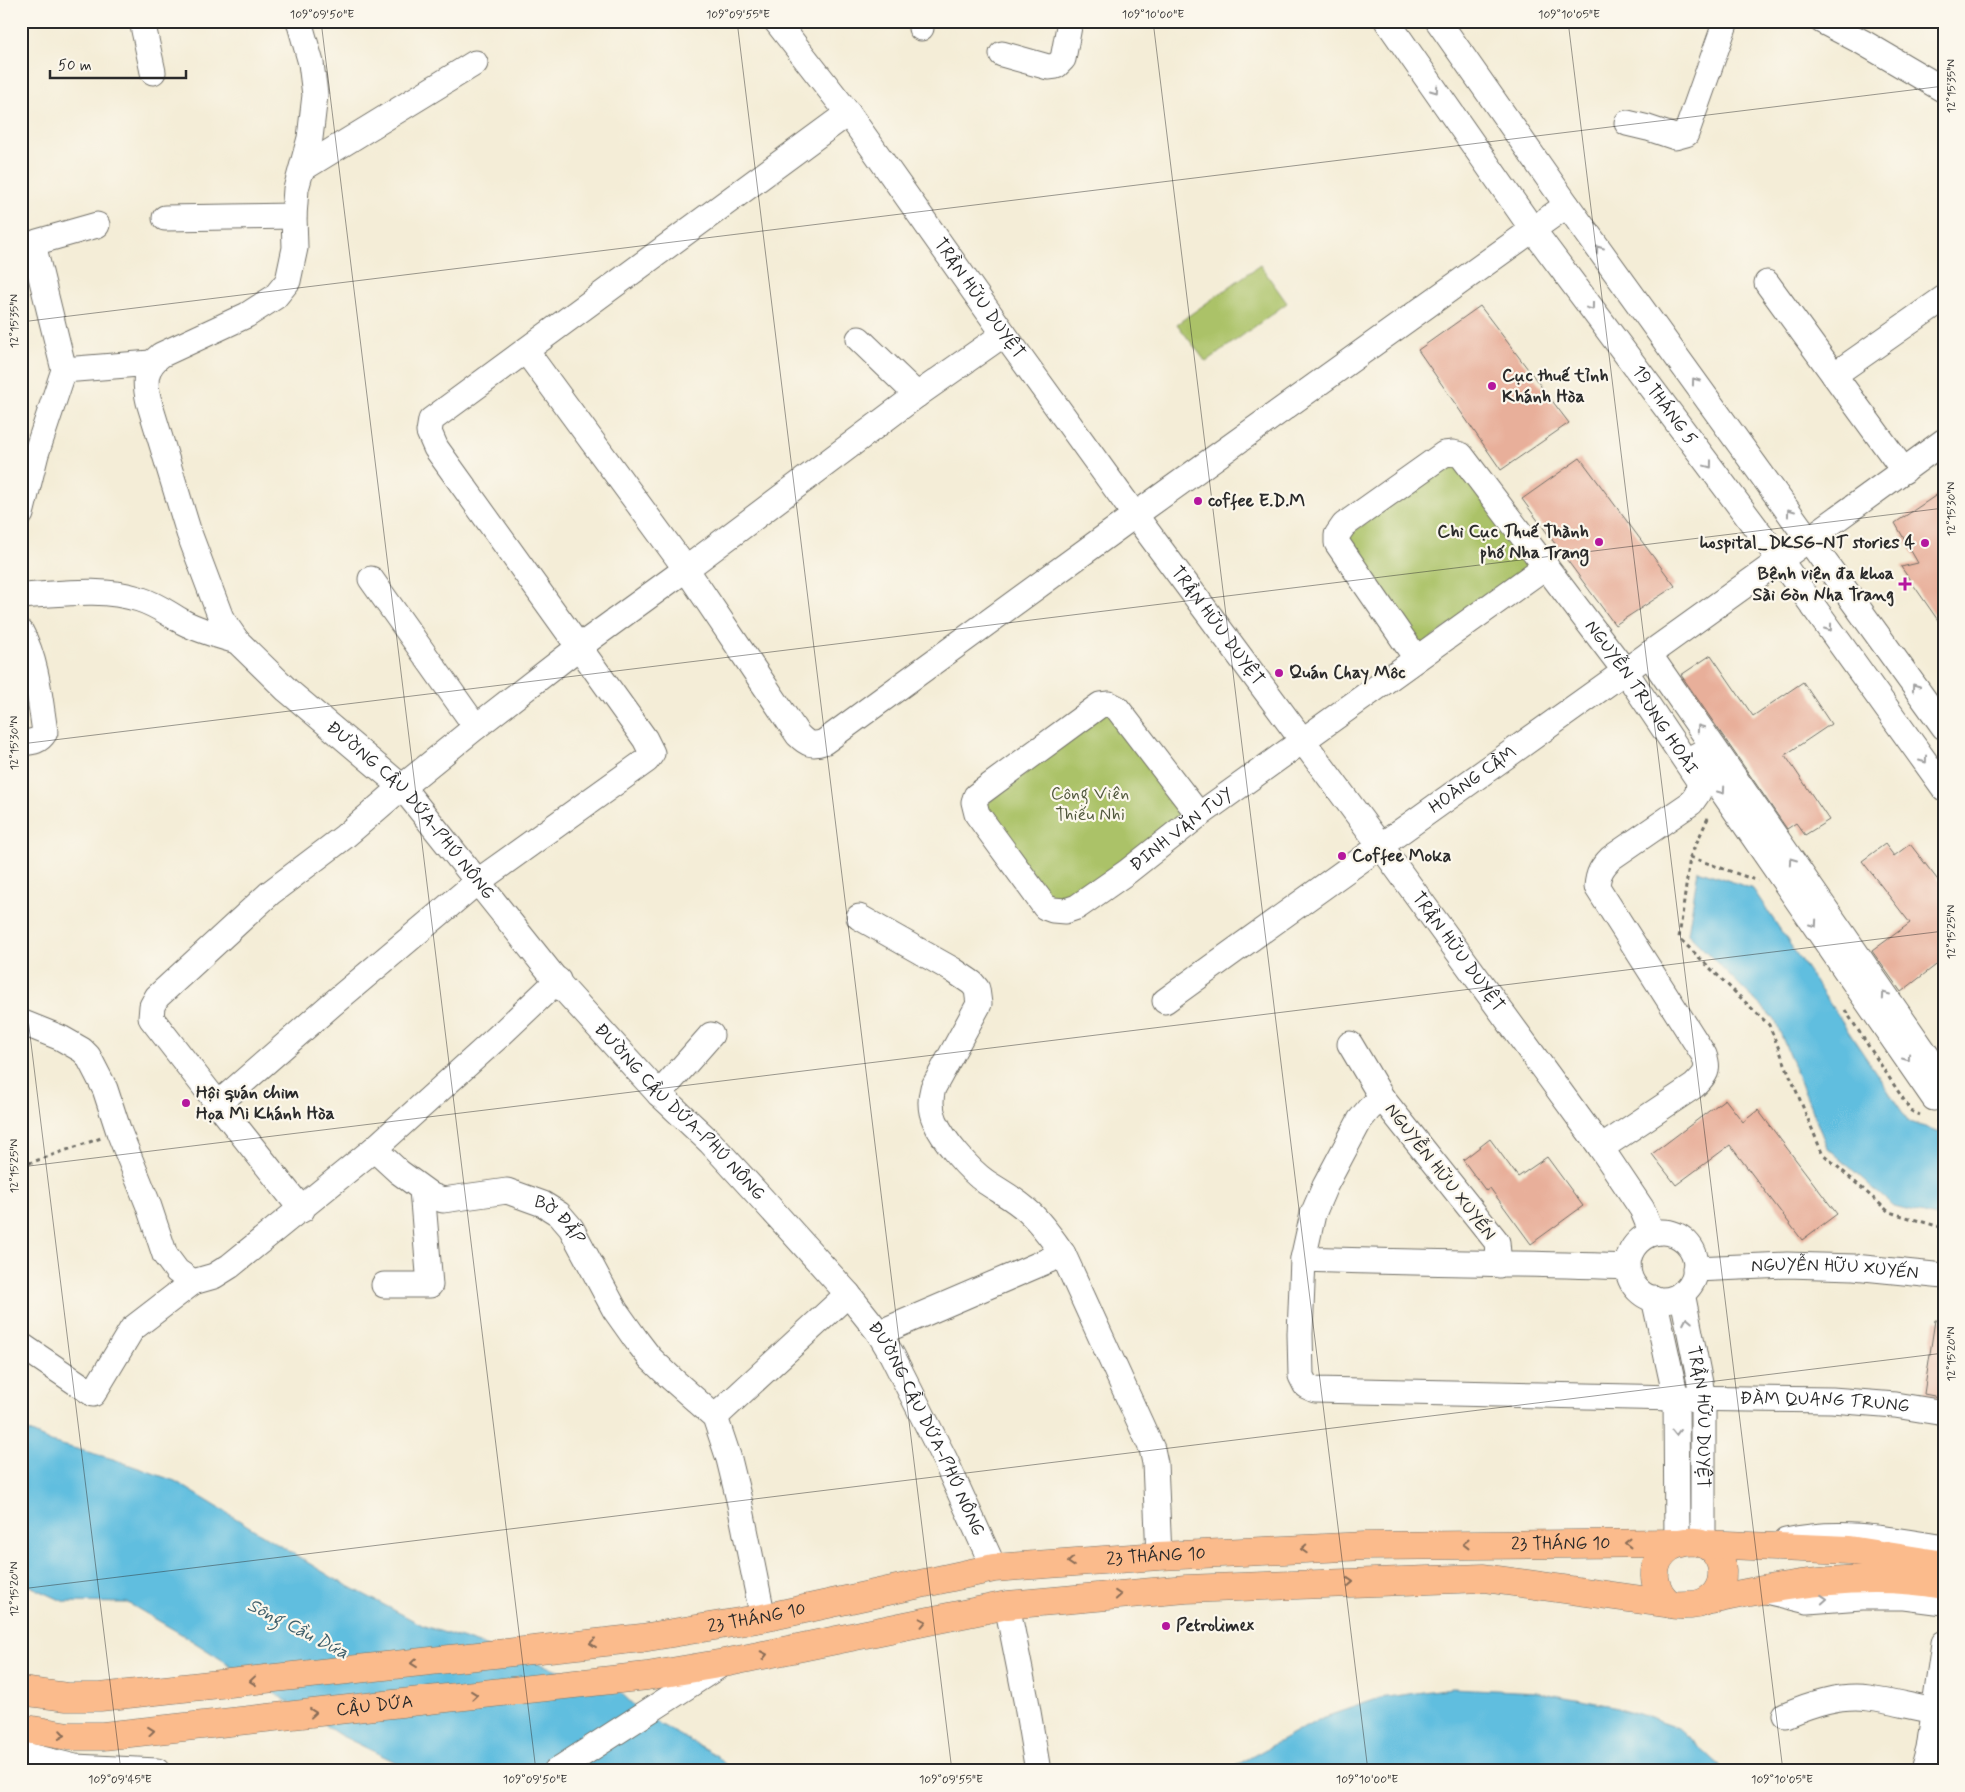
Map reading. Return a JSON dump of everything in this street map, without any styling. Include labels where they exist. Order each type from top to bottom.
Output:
[{"type":"main road","name":"23 THÁNG 10","points":[[21,1691],[67,1697],[100,1698],[642,1638],[763,1618],[994,1568],[1159,1556],[1437,1544],[1690,1543],[1760,1546]]},
{"type":"main road","points":[[1710,1600],[1718,1591],[1722,1574],[1720,1563],[1714,1552],[1690,1543],[1667,1548],[1659,1557],[1654,1574],[1656,1586],[1662,1596],[1671,1604],[1692,1605],[1759,1589],[1832,1581],[1924,1581],[1944,1584]]},
{"type":"main road","points":[[1760,1546],[1849,1550],[1944,1565]]},
{"type":"main road","points":[[994,1568],[1007,1605]]},
{"type":"main road","name":"23 THÁNG 10","points":[[647,1676],[724,1663],[1007,1605],[1186,1589],[1484,1578],[1671,1604]]},
{"type":"main road","name":"CẦU DỨA","points":[[21,1728],[68,1736],[103,1736],[647,1676]]},
{"type":"street","points":[[142,21],[153,72]]},
{"type":"street","points":[[64,370],[151,363],[174,348],[246,315],[275,297],[288,281],[294,248],[296,189],[310,138],[315,95],[311,63],[299,21]]},
{"type":"street","name":"TRẦN HỮU DUYỆT","points":[[776,21],[848,113],[1135,515],[1380,845],[1601,1148],[1642,1209],[1652,1233]]},
{"type":"street","points":[[1002,54],[1048,68],[1056,66],[1063,59],[1070,21]]},
{"type":"street","name":"19 THÁNG 5","points":[[1387,21],[1533,230],[1780,560],[1944,788]]},
{"type":"street","points":[[1438,21],[1567,205],[1944,726]]},
{"type":"street","points":[[1627,123],[1675,138],[1686,134],[1726,21]]},
{"type":"street","points":[[1822,21],[1864,43],[1944,90]]},
{"type":"street","points":[[1420,69],[1455,46]]},
{"type":"street","points":[[302,169],[475,63]]},
{"type":"street","points":[[218,1104],[331,1005],[477,882],[646,760],[652,753],[645,739],[436,448],[429,432],[431,420],[848,113]]},
{"type":"street","points":[[526,351],[686,569],[798,735],[807,744],[816,745],[832,736],[1135,515],[1567,205]]},
{"type":"street","points":[[165,218],[294,216]]},
{"type":"street","points":[[21,514],[26,479],[64,370],[28,252],[37,242],[96,225]]},
{"type":"street","points":[[1767,283],[1904,471]]},
{"type":"street","points":[[1834,375],[1944,298]]},
{"type":"street","points":[[302,1210],[151,1018],[152,1006],[157,997],[270,893],[344,837],[476,727],[579,647],[917,395],[1004,334]]},
{"type":"street","points":[[859,339],[917,395]]},
{"type":"street","name":"ĐƯỜNG CẦU DỨA-PHÚ NÔNG","points":[[151,363],[147,374],[146,389],[190,533],[221,618],[237,642],[288,690],[402,787],[561,986],[659,1094],[711,1143],[848,1294],[879,1333],[892,1355],[945,1460],[994,1568]]},
{"type":"street","name":"HOÀNG CẦM","points":[[1165,1001],[1944,441]]},
{"type":"street","name":"NGUYỄN TRUNG HOÀI","points":[[1416,658],[1338,543],[1337,532],[1344,525],[1444,454],[1453,453],[1461,455],[1546,566],[1636,663],[1698,781],[1698,793],[1691,802],[1602,866],[1597,886],[1704,1055],[1707,1064],[1705,1075],[1694,1086],[1601,1148]]},
{"type":"street","name":"ĐINH VĂN TUY","points":[[1199,815],[1117,708],[1109,704],[1100,705],[976,796],[974,802],[977,814],[1046,907],[1059,911],[1077,908],[1127,872],[1199,815],[1546,566]]},
{"type":"street","points":[[371,579],[476,727]]},
{"type":"street","points":[[21,596],[58,592],[107,593],[138,598],[162,607],[183,622],[237,642]]},
{"type":"street","points":[[21,632],[30,655],[37,682],[46,732],[41,739],[32,742],[21,742]]},
{"type":"street","points":[[1636,663],[1939,1073],[1944,1070]]},
{"type":"street","points":[[1636,663],[1934,1098],[1944,1091]]},
{"type":"street","points":[[859,916],[953,970],[972,983],[977,989],[979,1004],[933,1088],[930,1102],[935,1122],[961,1160],[985,1181],[1008,1195],[1030,1212],[1050,1235],[1063,1254],[1152,1449],[1155,1463],[1159,1556]]},
{"type":"street","points":[[21,1345],[93,1394],[132,1329],[193,1282],[214,1276],[230,1266],[302,1210],[374,1149],[500,1036],[558,980]]},
{"type":"street","points":[[21,1022],[61,1038],[82,1050],[88,1056],[105,1089],[165,1255],[177,1272],[193,1282]]},
{"type":"street","points":[[659,1094],[711,1035]]},
{"type":"street","points":[[1350,1044],[1382,1098]]},
{"type":"street","name":"NGUYỄN HỮU XUYẾN","points":[[1499,1265],[1497,1242],[1382,1098],[1360,1120],[1325,1186],[1313,1214],[1303,1258],[1499,1265],[1561,1264],[1628,1267]]},
{"type":"street","name":"BỜ ĐẮP","points":[[374,1149],[422,1190],[443,1200],[507,1191],[543,1204],[559,1214],[571,1228],[615,1310],[650,1358],[715,1416]]},
{"type":"street","points":[[384,1285],[430,1284],[422,1190]]},
{"type":"street","points":[[1652,1233],[1674,1234],[1690,1248],[1695,1258],[1695,1269],[1688,1286],[1682,1293],[1664,1299],[1644,1295],[1635,1287],[1630,1278],[1628,1267],[1629,1256],[1634,1246],[1642,1238],[1652,1233]]},
{"type":"street","points":[[879,1333],[1063,1254]]},
{"type":"street","name":"ĐÀM QUANG TRUNG","points":[[1303,1258],[1300,1334],[1301,1376],[1306,1386],[1315,1390],[1832,1400],[1895,1405],[1944,1413]]},
{"type":"street","name":"NGUYỄN HỮU XUYẾN","points":[[1695,1269],[1787,1265],[1854,1267],[1944,1276]]},
{"type":"street","name":"TRẦN HỮU DUYỆT","points":[[1682,1293],[1703,1398],[1690,1543]]},
{"type":"street","points":[[763,1618],[737,1492],[715,1416],[848,1294]]},
{"type":"street","name":"TRẦN HỮU DUYỆT","points":[[1654,1298],[1676,1398],[1690,1543]]},
{"type":"street","name":"23 THÁNG 10","points":[[1760,1546],[1810,1536],[1833,1534],[1872,1536],[1944,1548]]},
{"type":"street","points":[[1759,1589],[1808,1601],[1861,1597],[1905,1597],[1944,1602]]},
{"type":"street","points":[[1007,1605],[1038,1771]]},
{"type":"street","points":[[1923,1771],[1929,1750],[1944,1643]]},
{"type":"street","points":[[556,1771],[724,1663]]},
{"type":"street","points":[[1786,1715],[1807,1706],[1829,1700],[1848,1698],[1868,1698],[1935,1711]]},
{"type":"street","points":[[21,1754],[75,1769],[157,1771]]},
{"type":"path","points":[[1710,813],[1690,857],[1679,938],[1769,1024],[1822,1153],[1889,1212],[1944,1228]]},
{"type":"path","points":[[1690,857],[1762,882]]},
{"type":"path","points":[[1842,1005],[1911,1112],[1944,1122]]},
{"type":"path","points":[[21,1166],[119,1132]]},
{"type":"green space","points":[[1260,265],[1287,303],[1206,362],[1177,324]]},
{"type":"green space","points":[[1448,460],[1455,462],[1532,567],[1419,647],[1344,539]]},
{"type":"green space","name":"Công Viên Thiếu Nhi","points":[[1103,712],[1113,713],[1181,808],[1176,823],[1071,901],[1052,900],[982,807]]},
{"type":"water","points":[[1698,870],[1753,889],[1909,1122],[1944,1133],[1944,1219],[1894,1207],[1827,1147],[1775,1020],[1688,934]]},
{"type":"water","name":"Sông Cầu Dứa","points":[[21,1428],[51,1442],[113,1459],[175,1481],[333,1578],[424,1626],[617,1689],[645,1716],[716,1755],[732,1771],[414,1771],[340,1735],[183,1635],[128,1603],[65,1602],[21,1582]]},
{"type":"water","points":[[1452,1688],[1538,1692],[1618,1707],[1678,1728],[1725,1771],[1226,1771],[1322,1718],[1380,1698]]},
{"type":"building","name":"Cục thuế tỉnh Khánh Hòa","points":[[1480,306],[1569,423],[1501,470],[1418,350]]},
{"type":"building","name":"Chi Cục Thuế Thành phố Nha Trang","points":[[1580,458],[1675,586],[1615,625],[1522,499]]},
{"type":"building","name":"hospital_DKSG-NT stories 4","points":[[1944,490],[1944,629],[1901,567],[1918,563],[1895,523]]},
{"type":"building","points":[[1711,655],[1753,716],[1803,682],[1831,724],[1785,755],[1829,820],[1805,835],[1796,823],[1787,829],[1681,675]]},
{"type":"building","points":[[1885,844],[1894,856],[1910,844],[1944,888],[1944,959],[1901,992],[1872,951],[1910,923],[1862,861]]},
{"type":"building","points":[[1725,1099],[1743,1122],[1758,1110],[1837,1214],[1802,1240],[1730,1145],[1676,1185],[1652,1154]]},
{"type":"building","points":[[1490,1139],[1518,1177],[1547,1157],[1583,1206],[1531,1244],[1490,1188],[1486,1191],[1463,1160]]},
{"type":"building","points":[[1935,1320],[1944,1321],[1944,1398],[1924,1394]]},
{"type":"place","name":"Cục thuế tỉnh Khánh Hòa","points":[[1492,386]]},
{"type":"place","name":"coffee E.D.M","points":[[1198,501]]},
{"type":"place","name":"Chi Cục Thuế Thành phố Nha Trang","points":[[1599,542]]},
{"type":"place","name":"hospital_DKSG-NT stories 4","points":[[1925,543]]},
{"type":"place","name":"Bệnh viện đa khoa Sài Gòn Nha Trang","points":[[1905,584]]},
{"type":"place","name":"Quán Chay Môc","points":[[1279,673]]},
{"type":"place","name":"Coffee Moka","points":[[1342,856]]},
{"type":"place","name":"Hội quán chim Họa Mi Khánh Hòa","points":[[186,1103]]},
{"type":"place","name":"Petrolimex","points":[[1166,1626]]}]
